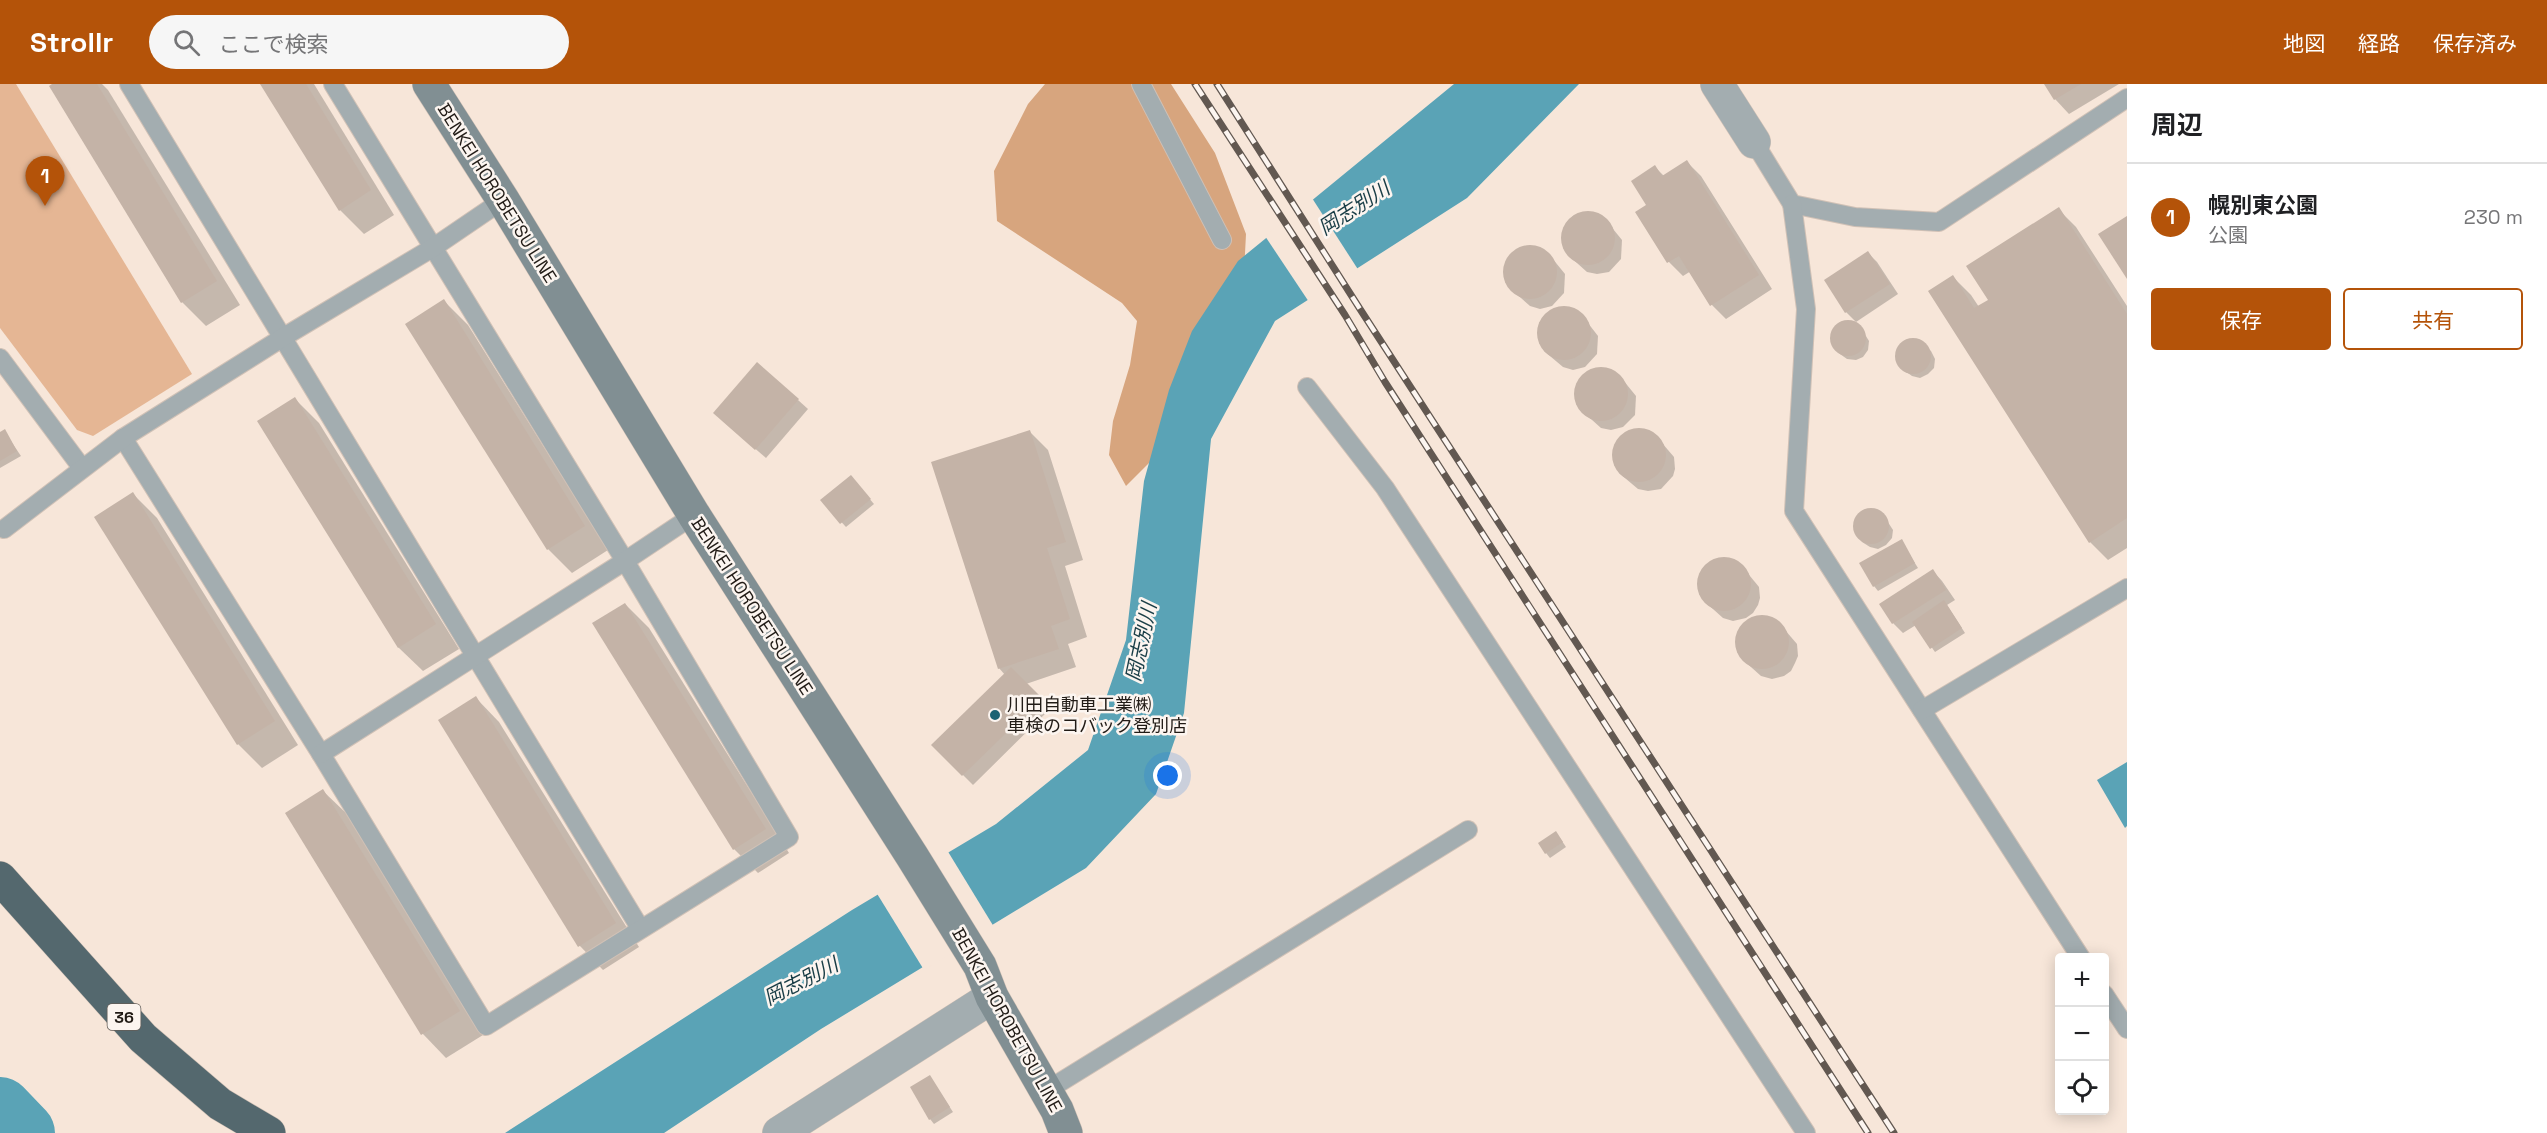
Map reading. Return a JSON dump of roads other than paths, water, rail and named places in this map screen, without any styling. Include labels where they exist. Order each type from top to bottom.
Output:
[{"type":"highway","name":"36","points":[[0,878],[143,1038],[220,1104],[268,1133]]},
{"type":"main road","name":"BENKEI HOROBETSU LINE","points":[[429,84],[503,200],[694,514],[980,966],[992,997],[1046,1091],[1066,1133]]},
{"type":"street","points":[[1717,84],[1754,142]]},
{"type":"street","points":[[779,1133],[992,997]]},
{"type":"lane","points":[[129,84],[640,928]]},
{"type":"lane","points":[[123,438],[321,754],[486,1026],[789,837],[625,561],[333,84]]},
{"type":"lane","points":[[1141,84],[1221,240]]},
{"type":"lane","points":[[1792,204],[1855,216],[1939,222],[2127,98]]},
{"type":"lane","points":[[1754,142],[1792,204],[1806,309],[1794,511],[2078,953]]},
{"type":"lane","points":[[4,529],[123,438],[282,338],[434,247],[503,200]]},
{"type":"lane","points":[[0,358],[82,468]]},
{"type":"lane","points":[[1307,387],[1385,488],[1806,1133]]},
{"type":"lane","points":[[321,754],[625,561],[694,514]]},
{"type":"lane","points":[[1922,710],[2127,588]]},
{"type":"lane","points":[[1046,1091],[1468,830]]},
{"type":"lane","points":[[2109,1002],[2127,1029]]},
{"type":"water","points":[[1454,84],[1579,84],[1467,198],[1275,321],[1211,439],[1184,713],[1156,794],[1086,868],[821,1029],[664,1133],[505,1133],[852,910],[996,824],[1088,750],[1126,640],[1144,481],[1169,390],[1192,331],[1238,261]]},
{"type":"water","points":[[2127,762],[2127,826],[2125,828],[2097,780]]},
{"type":"waterway","name":"岡志別川","points":[[0,1109],[23,1133]]},
{"type":"railway","points":[[1195,84],[1868,1133]]},
{"type":"railway","points":[[1217,84],[1360,309],[1894,1133]]},
{"type":"place","name":"幌別東公園","points":[[45,206]]},
{"type":"place","name":"川田自動車工業㈱ 車検のコバック登別店","points":[[995,715]]}]
